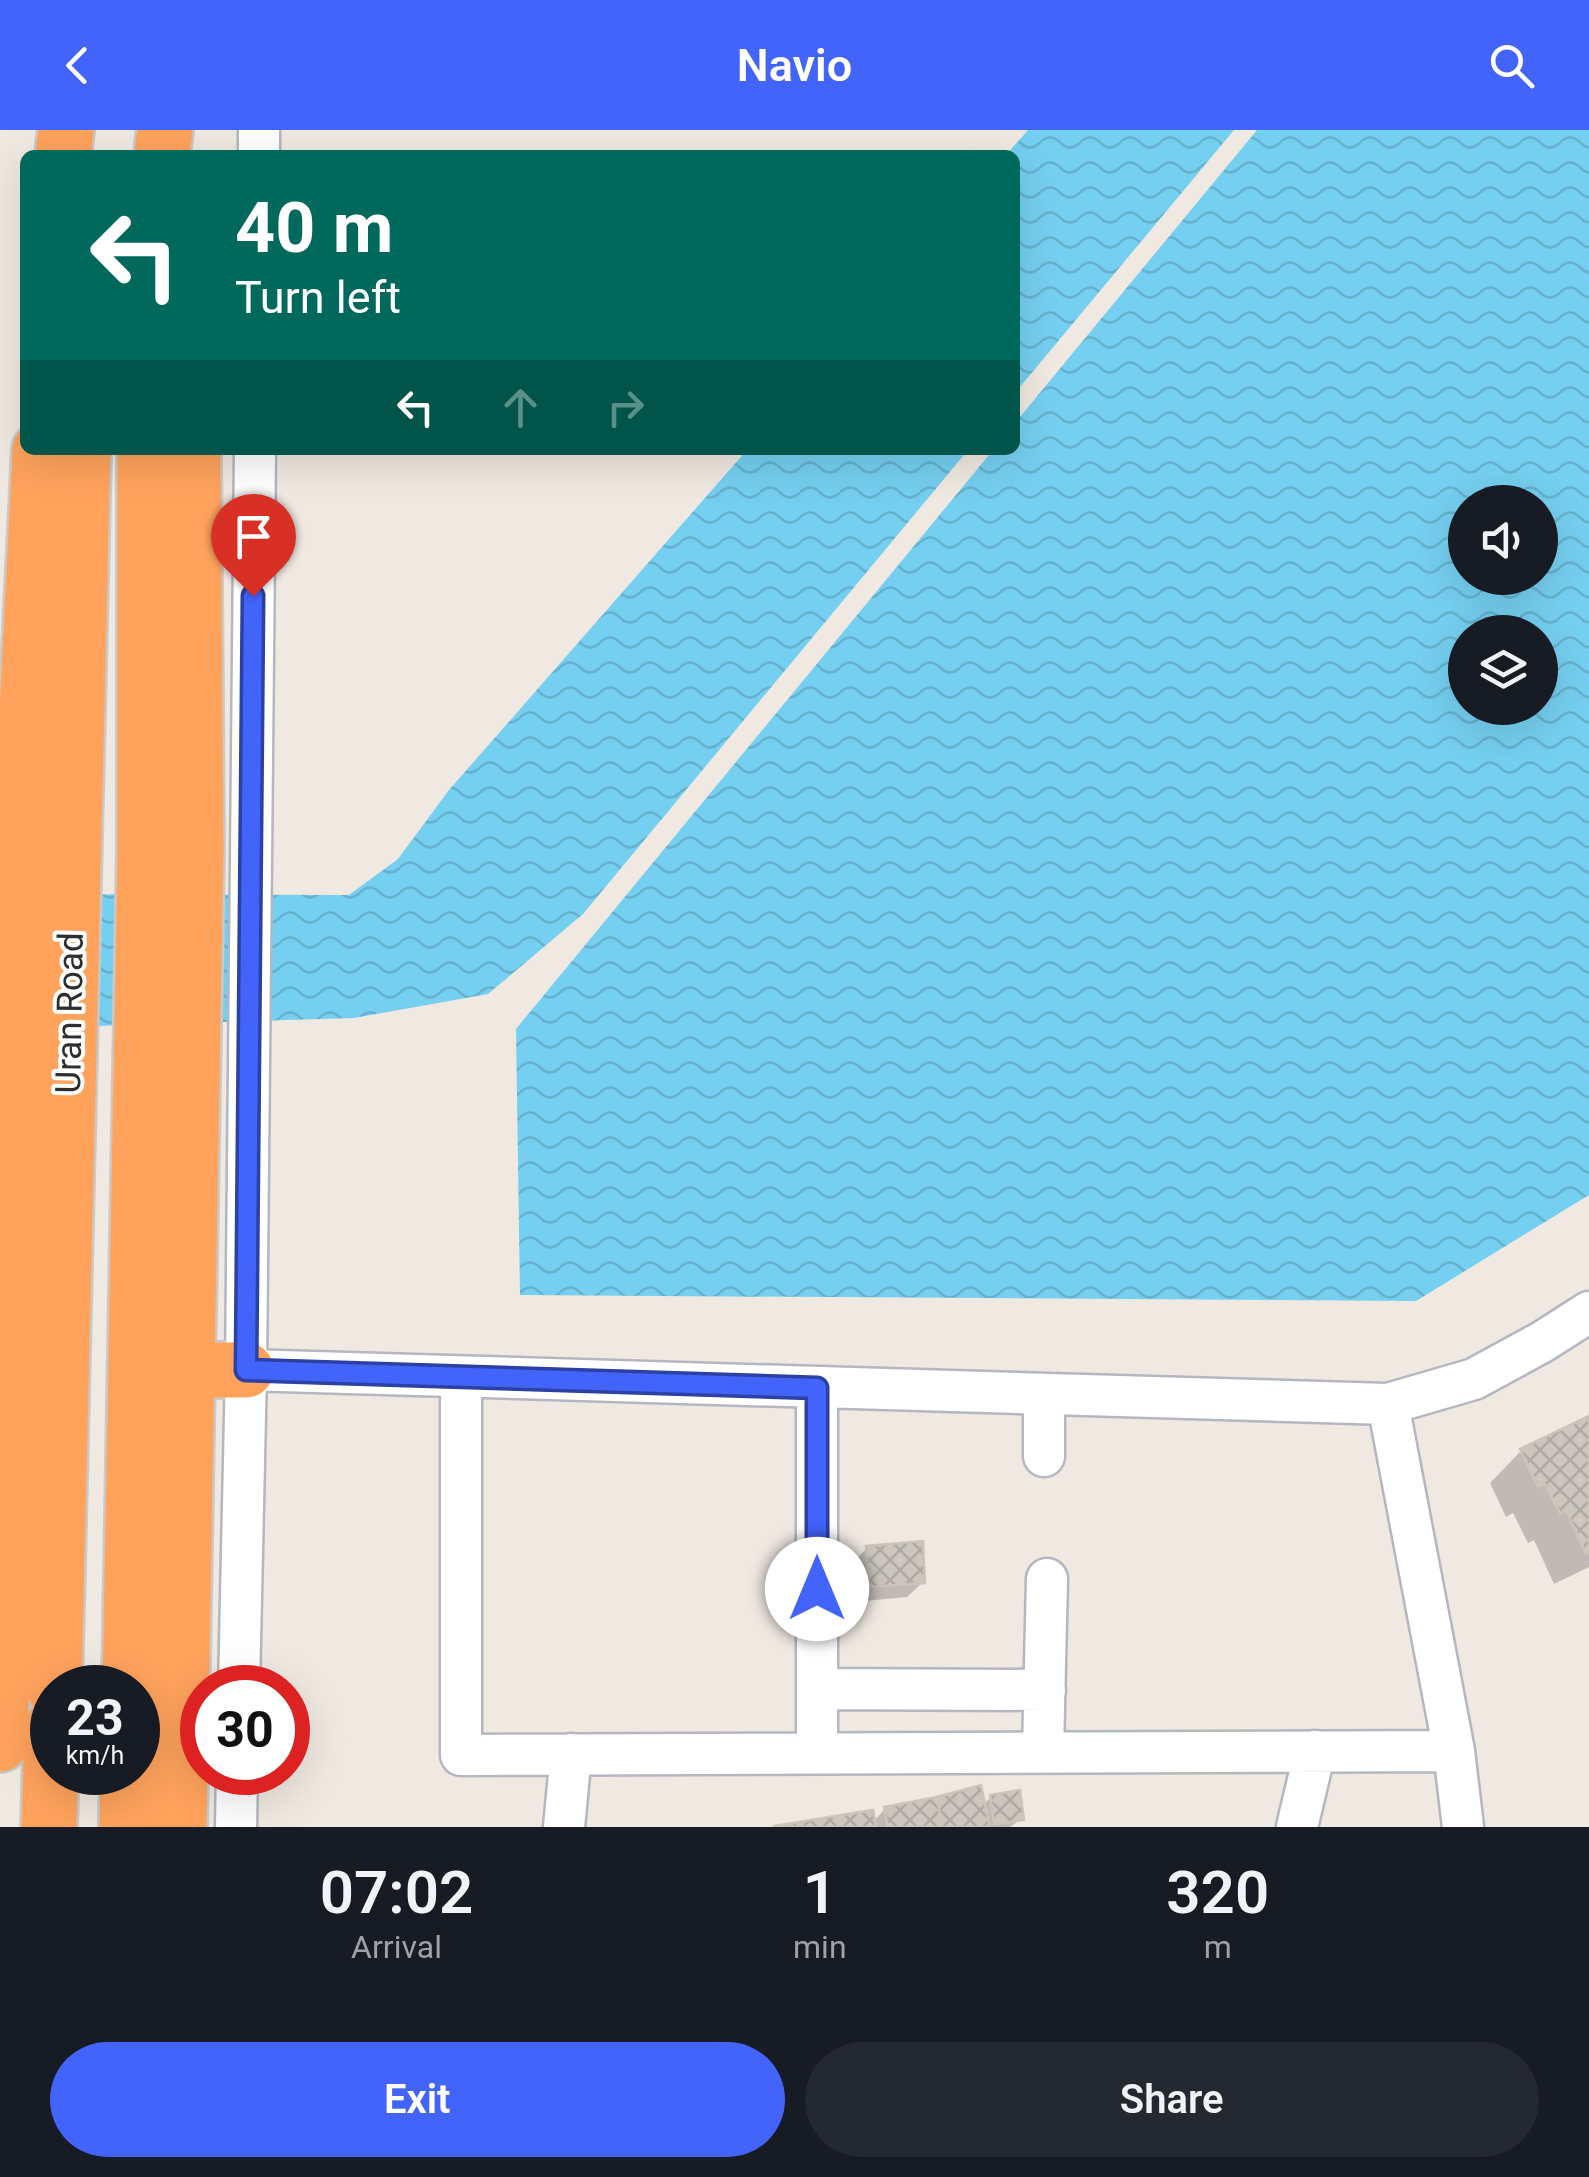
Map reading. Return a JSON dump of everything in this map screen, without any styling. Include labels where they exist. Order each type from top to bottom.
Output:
[{"type":"highway","name":"Uran Road","points":[[40,455],[47,851],[69,1066],[55,1665]]},
{"type":"highway","name":"Uran Road","points":[[0,1744],[4,1402],[16,1066],[47,851],[83,455]]},
{"type":"highway","name":"Uran Road","points":[[145,455],[170,851]]},
{"type":"highway","name":"Uran Road","points":[[130,1665],[132,1576],[167,1067],[170,851],[193,455]]},
{"type":"highway","name":"Uran Road","points":[[167,1067],[187,1370],[179,1827]]},
{"type":"highway","points":[[187,1370],[246,1370]]},
{"type":"highway","points":[[50,1827],[51,1795]]},
{"type":"highway","points":[[127,1827],[128,1795]]},
{"type":"street","points":[[240,1665],[255,455]]},
{"type":"street","points":[[246,1370],[1388,1404],[1474,1378],[1589,1312]]},
{"type":"street","points":[[461,1377],[460,1755],[1454,1750]]},
{"type":"street","points":[[817,1388],[817,1754]]},
{"type":"street","points":[[1044,1394],[1044,1456]]},
{"type":"street","points":[[1388,1404],[1454,1750],[1463,1827]]},
{"type":"street","points":[[1043,1752],[1047,1580]]},
{"type":"street","points":[[817,1689],[1045,1690]]},
{"type":"street","points":[[1296,1827],[1315,1751]]},
{"type":"street","points":[[564,1827],[571,1754]]},
{"type":"street","points":[[236,1827],[237,1795]]},
{"type":"water","points":[[1028,130],[1234,130],[1020,387],[1020,150],[1010,150]]},
{"type":"water","points":[[1257,130],[1589,130],[1589,1195],[1416,1301],[520,1295],[516,1029],[989,455],[1020,455],[1020,417]]},
{"type":"water","points":[[743,455],[964,455],[583,914],[488,994],[354,1018],[0,1029],[0,894],[349,895],[398,859],[449,790]]},
{"type":"building","points":[[1589,1416],[1586,1554],[1566,1510],[1560,1513],[1545,1484],[1538,1487],[1520,1449]]},
{"type":"building","points":[[923,1541],[925,1583],[869,1587],[866,1546]]},
{"type":"building","points":[[981,1785],[990,1827],[942,1827],[937,1797]]},
{"type":"building","points":[[1020,1790],[1024,1820],[994,1824],[990,1795]]},
{"type":"building","points":[[937,1797],[942,1827],[888,1827],[884,1807]]},
{"type":"building","points":[[873,1810],[876,1827],[774,1827],[774,1826]]},
{"type":"route","points":[[253,596],[246,1370],[817,1388],[817,1589]]}]
